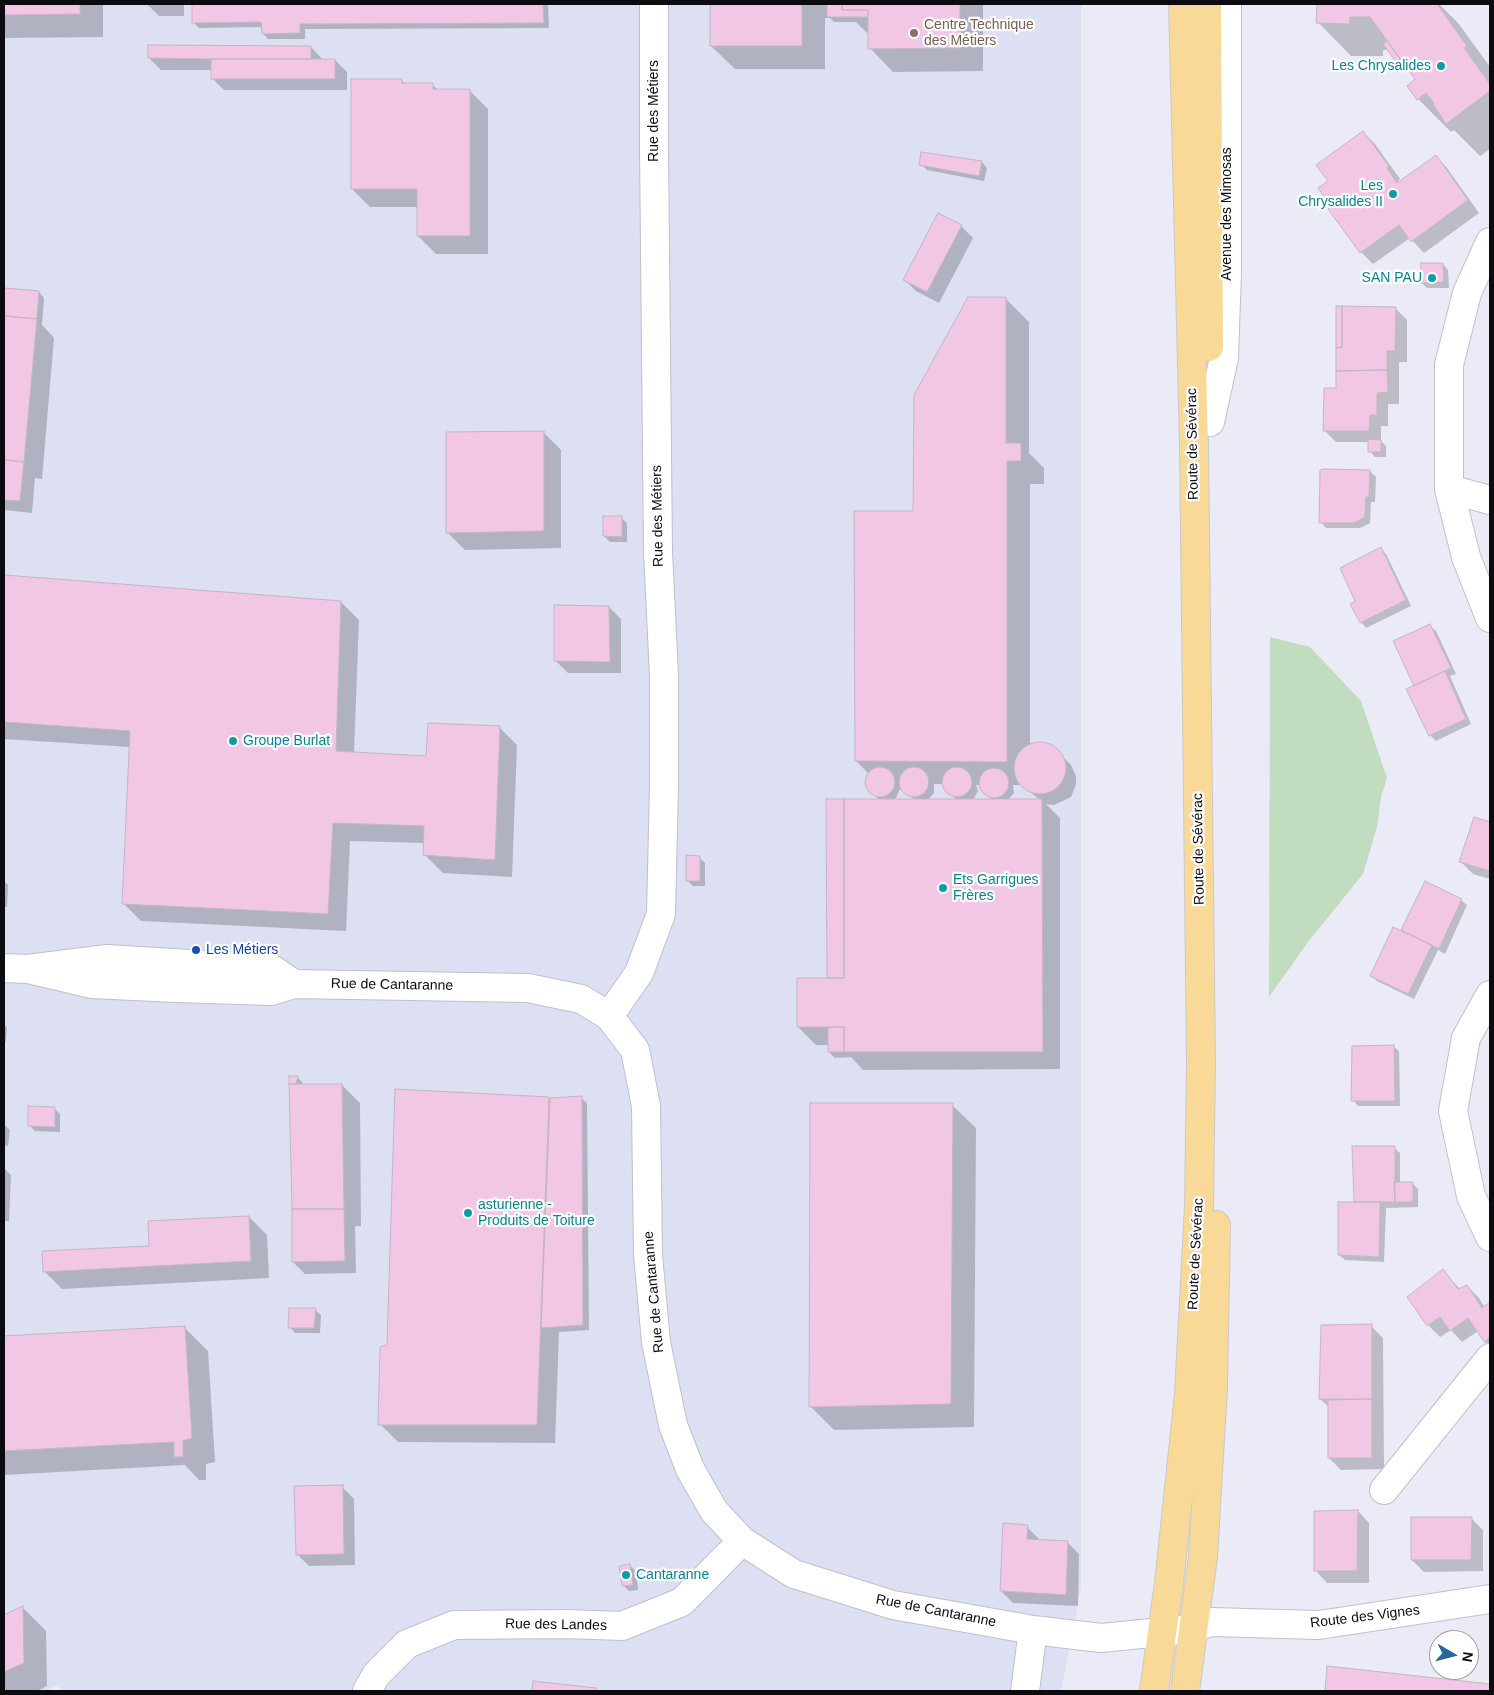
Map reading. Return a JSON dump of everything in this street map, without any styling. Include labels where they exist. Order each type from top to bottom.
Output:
[{"type":"main road","name":"Route de Sévérac","points":[[1183,4],[1194,445],[1202,1063],[1199,1206],[1190,1394],[1169,1583],[1179,1630],[1184,1691]]},
{"type":"main road","name":"Route de Sévérac","points":[[1154,1691],[1179,1630],[1203,1557],[1215,1340],[1216,1148],[1212,849],[1207,4]]},
{"type":"main road","name":"Route de Sévérac","points":[[1172,1691],[1179,1630]]},
{"type":"street","name":"Rue des Métiers","points":[[609,1016],[639,973],[661,914],[664,676],[658,552],[654,4]]},
{"type":"street","name":"Avenue des Mimosas","points":[[1210,422],[1224,358],[1227,273],[1227,4]]},
{"type":"street","points":[[1490,242],[1467,293],[1449,364],[1449,489],[1466,557],[1490,618]]},
{"type":"street","points":[[1449,489],[1490,500]]},
{"type":"street","name":"Rue de Cantaranne","points":[[16,969],[91,984],[271,991],[294,984],[528,988],[581,998],[609,1016],[635,1050],[646,1106],[649,1265],[656,1342],[673,1425],[690,1469],[714,1512],[742,1541],[794,1574],[893,1605],[1033,1630],[1101,1638],[1179,1630]]},
{"type":"street","points":[[1490,995],[1466,1038],[1453,1111],[1471,1196],[1490,1237]]},
{"type":"street","points":[[1384,1490],[1490,1358]]},
{"type":"street","name":"Rue des Landes","points":[[367,1691],[376,1676],[407,1644],[454,1624],[622,1626],[682,1602],[742,1541]]},
{"type":"street","name":"Route des Vignes","points":[[1179,1630],[1211,1622],[1319,1625],[1490,1599]]},
{"type":"street","points":[[1024,1691],[1032,1651],[1033,1630]]},
{"type":"shaded area","points":[[4,4],[1081,4],[1081,1589],[1061,1691],[64,1691],[58,1685],[45,1691],[4,1691]]},
{"type":"green space","points":[[1270,637],[1310,647],[1361,701],[1387,778],[1381,797],[1377,827],[1363,874],[1308,942],[1269,997]]},
{"type":"building","points":[[4,4],[80,4],[80,14],[4,15]]},
{"type":"building","points":[[192,4],[543,4],[544,23],[300,24],[300,33],[262,34],[261,22],[192,23]]},
{"type":"building","points":[[710,4],[802,4],[802,46],[710,46]]},
{"type":"building","points":[[827,4],[842,4],[842,10],[868,10],[868,17],[827,17]]},
{"type":"building","name":"Centre Technique des Métiers","points":[[842,4],[960,4],[960,48],[868,49],[868,10],[842,10]]},
{"type":"building","name":"Les Chrysalides","points":[[1317,4],[1437,4],[1467,46],[1464,48],[1490,84],[1490,91],[1446,124],[1426,93],[1417,100],[1407,86],[1415,79],[1370,17],[1350,17],[1350,24],[1316,23]]},
{"type":"building","points":[[1387,41],[1400,59],[1396,62],[1383,44]]},
{"type":"building","points":[[148,45],[311,46],[311,59],[148,58]]},
{"type":"building","points":[[211,59],[335,59],[335,79],[211,79]]},
{"type":"building","points":[[351,79],[402,79],[402,83],[433,83],[433,89],[470,89],[470,236],[417,236],[417,189],[351,189]]},
{"type":"building","name":"Les Chrysalides II","points":[[1363,131],[1389,166],[1387,168],[1397,183],[1436,155],[1468,200],[1411,242],[1399,225],[1360,253],[1328,209],[1331,206],[1318,188],[1328,181],[1316,165]]},
{"type":"building","points":[[921,152],[982,161],[979,176],[919,165]]},
{"type":"building","points":[[938,213],[962,225],[927,292],[903,280]]},
{"type":"building","name":"SAN PAU","points":[[1421,263],[1443,263],[1444,282],[1420,283]]},
{"type":"building","points":[[4,288],[39,291],[37,319],[4,316]]},
{"type":"building","points":[[968,297],[1006,297],[1006,443],[1021,443],[1021,461],[1007,461],[1007,762],[855,761],[854,511],[913,511],[914,395]]},
{"type":"building","points":[[1336,306],[1342,306],[1342,347],[1336,348]]},
{"type":"building","points":[[1342,306],[1396,307],[1395,351],[1387,351],[1387,370],[1336,371],[1336,348],[1342,347]]},
{"type":"building","points":[[4,316],[37,319],[24,462],[4,460]]},
{"type":"building","points":[[1387,370],[1388,392],[1377,393],[1377,415],[1370,415],[1369,431],[1323,431],[1324,388],[1336,388],[1336,371]]},
{"type":"building","points":[[544,431],[544,531],[446,533],[446,432]]},
{"type":"building","points":[[1368,439],[1381,440],[1381,452],[1368,452]]},
{"type":"building","points":[[4,460],[24,462],[20,501],[4,500]]},
{"type":"building","points":[[1320,470],[1370,470],[1369,497],[1366,497],[1365,517],[1354,523],[1319,523]]},
{"type":"building","points":[[603,516],[622,516],[622,537],[603,536]]},
{"type":"building","points":[[1381,547],[1406,600],[1360,623],[1350,604],[1355,601],[1340,568]]},
{"type":"building","name":"Groupe Burlat","points":[[4,575],[341,601],[336,751],[426,756],[428,723],[500,726],[495,860],[423,855],[424,826],[333,823],[328,914],[122,904],[130,731],[4,722]]},
{"type":"building","points":[[554,605],[609,606],[610,662],[554,661]]},
{"type":"building","points":[[1430,624],[1451,668],[1414,686],[1393,641]]},
{"type":"building","points":[[1445,671],[1466,719],[1429,736],[1406,689]]},
{"type":"building","points":[[1040,742],[1050,744],[1058,750],[1064,758],[1066,768],[1064,778],[1058,786],[1050,792],[1040,794],[1030,792],[1022,786],[1016,778],[1014,768],[1016,758],[1022,750],[1030,744]]},
{"type":"building","points":[[880,767],[886,768],[894,776],[894,788],[886,796],[880,797],[874,796],[866,788],[865,782],[866,776],[874,768]]},
{"type":"building","points":[[914,767],[925,771],[929,782],[925,793],[914,797],[903,793],[899,782],[903,771]]},
{"type":"building","points":[[957,767],[968,771],[972,782],[968,793],[957,797],[946,793],[942,782],[946,771]]},
{"type":"building","points":[[994,768],[1005,772],[1009,783],[1005,794],[994,798],[983,794],[979,783],[983,772]]},
{"type":"building","points":[[826,799],[844,799],[844,978],[827,978]]},
{"type":"building","name":"Ets Garrigues Frères","points":[[844,799],[1042,799],[1043,1052],[844,1052],[844,1027],[797,1027],[797,978],[844,978]]},
{"type":"building","points":[[1474,817],[1490,822],[1490,871],[1459,862]]},
{"type":"building","points":[[686,855],[700,856],[700,881],[686,881]]},
{"type":"building","points":[[1425,881],[1462,899],[1439,949],[1401,930]]},
{"type":"building","points":[[1393,927],[1432,945],[1408,994],[1370,976]]},
{"type":"building","points":[[828,1027],[844,1027],[844,1052],[828,1052]]},
{"type":"building","points":[[1394,1045],[1395,1101],[1351,1101],[1352,1046]]},
{"type":"building","points":[[289,1076],[298,1076],[296,1084],[289,1084]]},
{"type":"building","points":[[289,1084],[342,1084],[344,1209],[292,1209]]},
{"type":"building","name":"asturienne - Produits de Toiture","points":[[395,1089],[549,1097],[537,1425],[378,1425],[380,1347],[387,1345]]},
{"type":"building","points":[[582,1096],[583,1325],[541,1328],[550,1098]]},
{"type":"building","points":[[810,1103],[953,1103],[951,1404],[809,1407]]},
{"type":"building","points":[[28,1106],[55,1107],[55,1127],[28,1126]]},
{"type":"building","points":[[1352,1146],[1395,1146],[1395,1202],[1354,1202]]},
{"type":"building","points":[[1394,1182],[1413,1182],[1413,1202],[1395,1202]]},
{"type":"building","points":[[1338,1202],[1380,1202],[1379,1257],[1338,1255]]},
{"type":"building","points":[[292,1209],[344,1209],[345,1261],[292,1262]]},
{"type":"building","points":[[249,1216],[251,1261],[43,1272],[42,1251],[149,1246],[148,1221]]},
{"type":"building","points":[[1443,1269],[1458,1289],[1467,1285],[1482,1308],[1490,1302],[1490,1336],[1485,1343],[1468,1318],[1450,1331],[1440,1317],[1427,1326],[1407,1297]]},
{"type":"building","points":[[289,1308],[316,1308],[314,1328],[288,1328]]},
{"type":"building","points":[[1372,1324],[1372,1399],[1319,1399],[1321,1325]]},
{"type":"building","points":[[185,1326],[192,1438],[183,1441],[183,1457],[174,1457],[174,1442],[4,1451],[4,1336]]},
{"type":"building","points":[[1372,1399],[1372,1458],[1328,1458],[1328,1400]]},
{"type":"building","points":[[343,1485],[344,1554],[296,1555],[294,1486]]},
{"type":"building","points":[[1358,1510],[1357,1571],[1314,1571],[1314,1511]]},
{"type":"building","points":[[1411,1517],[1472,1517],[1471,1560],[1411,1560]]},
{"type":"building","points":[[1003,1523],[1028,1525],[1027,1539],[1068,1541],[1066,1595],[1000,1591]]},
{"type":"building","name":"Cantaranne","points":[[630,1564],[633,1585],[622,1586],[619,1566]]},
{"type":"building","points":[[23,1606],[24,1663],[4,1672],[4,1615]]},
{"type":"building","points":[[1327,1666],[1429,1677],[1429,1680],[1454,1680],[1490,1684],[1490,1691],[1325,1691]]},
{"type":"building","points":[[533,1681],[596,1688],[596,1691],[532,1691]]},
{"type":"place","name":"Centre Technique des Métiers","points":[[914,33]]},
{"type":"place","name":"Les Chrysalides","points":[[1441,66]]},
{"type":"place","name":"Les Chrysalides II","points":[[1393,194]]},
{"type":"place","name":"SAN PAU","points":[[1432,278]]},
{"type":"place","name":"Groupe Burlat","points":[[233,741]]},
{"type":"place","name":"Ets Garrigues Frères","points":[[943,888]]},
{"type":"place","name":"Les Métiers","points":[[196,950]]},
{"type":"place","name":"asturienne - Produits de Toiture","points":[[468,1213]]},
{"type":"place","name":"Cantaranne","points":[[626,1575]]}]
